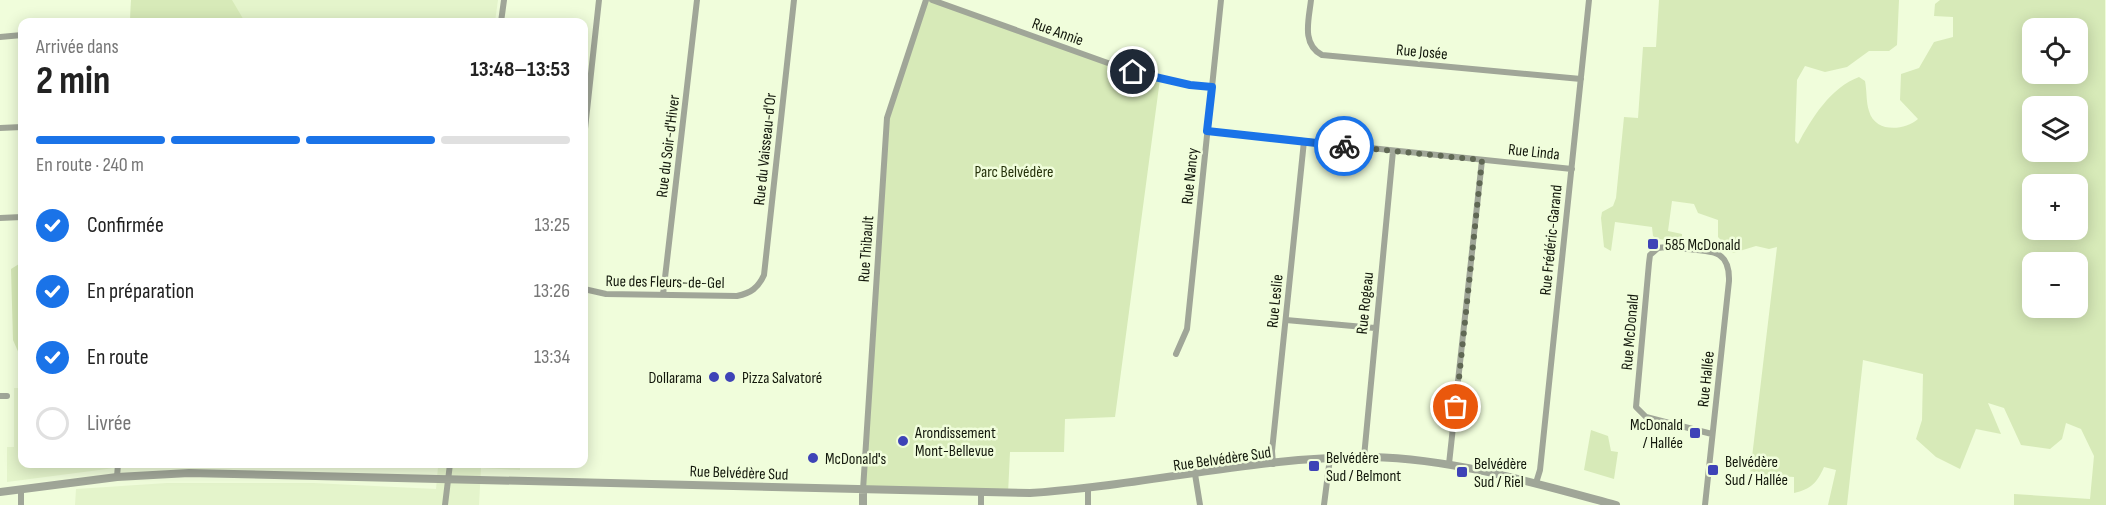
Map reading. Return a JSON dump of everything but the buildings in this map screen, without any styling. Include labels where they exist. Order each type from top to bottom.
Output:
[{"type":"street","points":[[502,18],[504,0]]},
{"type":"street","points":[[588,101],[599,0]]},
{"type":"street","name":"Rue du Soir-d'Hiver","points":[[663,295],[698,0]]},
{"type":"street","name":"Rue du Vaisseau-d'Or","points":[[747,294],[757,288],[764,275],[794,0]]},
{"type":"street","name":"Rue Thibault","points":[[863,505],[886,126],[890,102],[926,0]]},
{"type":"street","name":"Rue Annie","points":[[932,0],[1133,72],[1190,85],[1212,87]]},
{"type":"street","name":"Rue Nancy","points":[[1176,354],[1186,329],[1221,0]]},
{"type":"street","name":"Rue Josée","points":[[1311,0],[1308,38],[1314,51],[1322,55],[1581,79]]},
{"type":"street","name":"Rue Frédéric-Garand","points":[[1536,483],[1540,470],[1589,0]]},
{"type":"street","points":[[0,37],[18,35]]},
{"type":"street","points":[[0,128],[18,127]]},
{"type":"street","name":"Rue Linda","points":[[1207,131],[1572,169]]},
{"type":"street","name":"Rue Leslie","points":[[1273,464],[1272,451],[1304,141]]},
{"type":"street","name":"Rue Rogeau","points":[[1364,457],[1393,151]]},
{"type":"street","points":[[1449,464],[1482,160]]},
{"type":"street","points":[[0,218],[18,217]]},
{"type":"street","name":"Rue McDonald","points":[[1712,434],[1646,417],[1636,407],[1636,399],[1650,255],[1663,247],[1712,251],[1724,258]]},
{"type":"street","name":"Rue Hallée","points":[[1705,505],[1730,270],[1724,258]]},
{"type":"street","name":"Rue des Fleurs-de-Gel","points":[[588,290],[606,294],[728,296],[747,294]]},
{"type":"street","points":[[1286,320],[1375,328]]},
{"type":"street","name":"Rue Belvédère Sud","points":[[0,492],[117,477],[189,473],[1030,493],[1088,489],[1273,464],[1364,457],[1449,464],[1536,483],[1616,505]]},
{"type":"street","points":[[1324,505],[1330,458]]},
{"type":"street","points":[[117,477],[118,468]]},
{"type":"street","points":[[445,505],[449,468]]},
{"type":"street","points":[[1195,474],[1200,505]]},
{"type":"street","points":[[21,489],[21,505]]},
{"type":"street","points":[[1088,489],[1088,505]]},
{"type":"street","points":[[981,493],[981,505]]},
{"type":"shaded area","points":[[131,0],[498,0],[496,18],[130,18]]},
{"type":"shaded area","points":[[14,388],[18,388],[18,468],[114,468],[7,482],[7,447],[14,447]]},
{"type":"shaded area","points":[[438,468],[481,468],[479,505],[75,505],[76,489],[167,483],[313,483],[436,489]]},
{"type":"shaded area","points":[[481,468],[520,468],[520,470]]},
{"type":"green space","points":[[131,0],[232,0],[243,18],[130,18]]},
{"type":"green space","name":"Parc Belvédère","points":[[926,0],[1160,79],[1115,417],[1065,419],[1064,452],[1010,452],[1008,494],[863,490],[886,126]]},
{"type":"green space","points":[[1659,0],[1899,0],[1897,45],[1889,51],[1869,51],[1847,67],[1825,72],[1805,66],[1797,80],[1795,141],[1798,144],[1809,124],[1831,96],[1839,88],[1859,77],[1865,81],[1869,111],[1877,123],[1890,128],[1898,128],[1918,119],[1900,100],[1901,74],[1919,68],[1934,42],[1953,37],[1953,17],[1934,16],[1935,4],[1940,0],[2105,0],[2106,505],[2014,505],[2014,494],[2090,499],[2094,456],[2081,429],[2066,423],[2062,439],[2050,449],[2021,445],[2004,408],[1988,403],[2001,434],[1976,429],[1960,469],[1936,457],[1916,439],[1922,420],[1923,374],[1863,360],[1847,505],[1828,505],[1836,470],[1824,467],[1813,484],[1805,490],[1794,493],[1794,477],[1750,474],[1777,247],[1769,249],[1756,246],[1733,253],[1718,237],[1718,220],[1698,213],[1694,204],[1672,201],[1668,231],[1682,234],[1682,242],[1658,239],[1653,236],[1652,227],[1615,222],[1611,251],[1604,247],[1601,218],[1602,212],[1613,206],[1616,198],[1624,117],[1638,118],[1643,47],[1656,47]]},
{"type":"green space","points":[[18,265],[18,351],[13,340],[11,269]]},
{"type":"green space","points":[[1591,430],[1608,436],[1611,451],[1618,452],[1614,479],[1584,470]]},
{"type":"way so far","points":[[1344,146],[1482,160],[1456,407]]},
{"type":"place","name":"585 McDonald","points":[[1653,244]]},
{"type":"place","name":"Dollarama","points":[[714,377]]},
{"type":"place","name":"Pizza Salvatoré","points":[[730,377]]},
{"type":"place","name":"McDonald / Hallée","points":[[1695,433]]},
{"type":"place","name":"Arondissement Mont-Bellevue","points":[[903,441]]},
{"type":"place","name":"McDonald's","points":[[813,458]]},
{"type":"place","name":"Belvédère Sud / Belmont","points":[[1314,466]]},
{"type":"place","name":"Belvédère Sud / Hallée","points":[[1713,470]]},
{"type":"place","name":"Belvédère Sud / Riel","points":[[1462,472]]},
{"type":"route","points":[[1133,72],[1190,85],[1212,87],[1207,131],[1344,146]]}]
